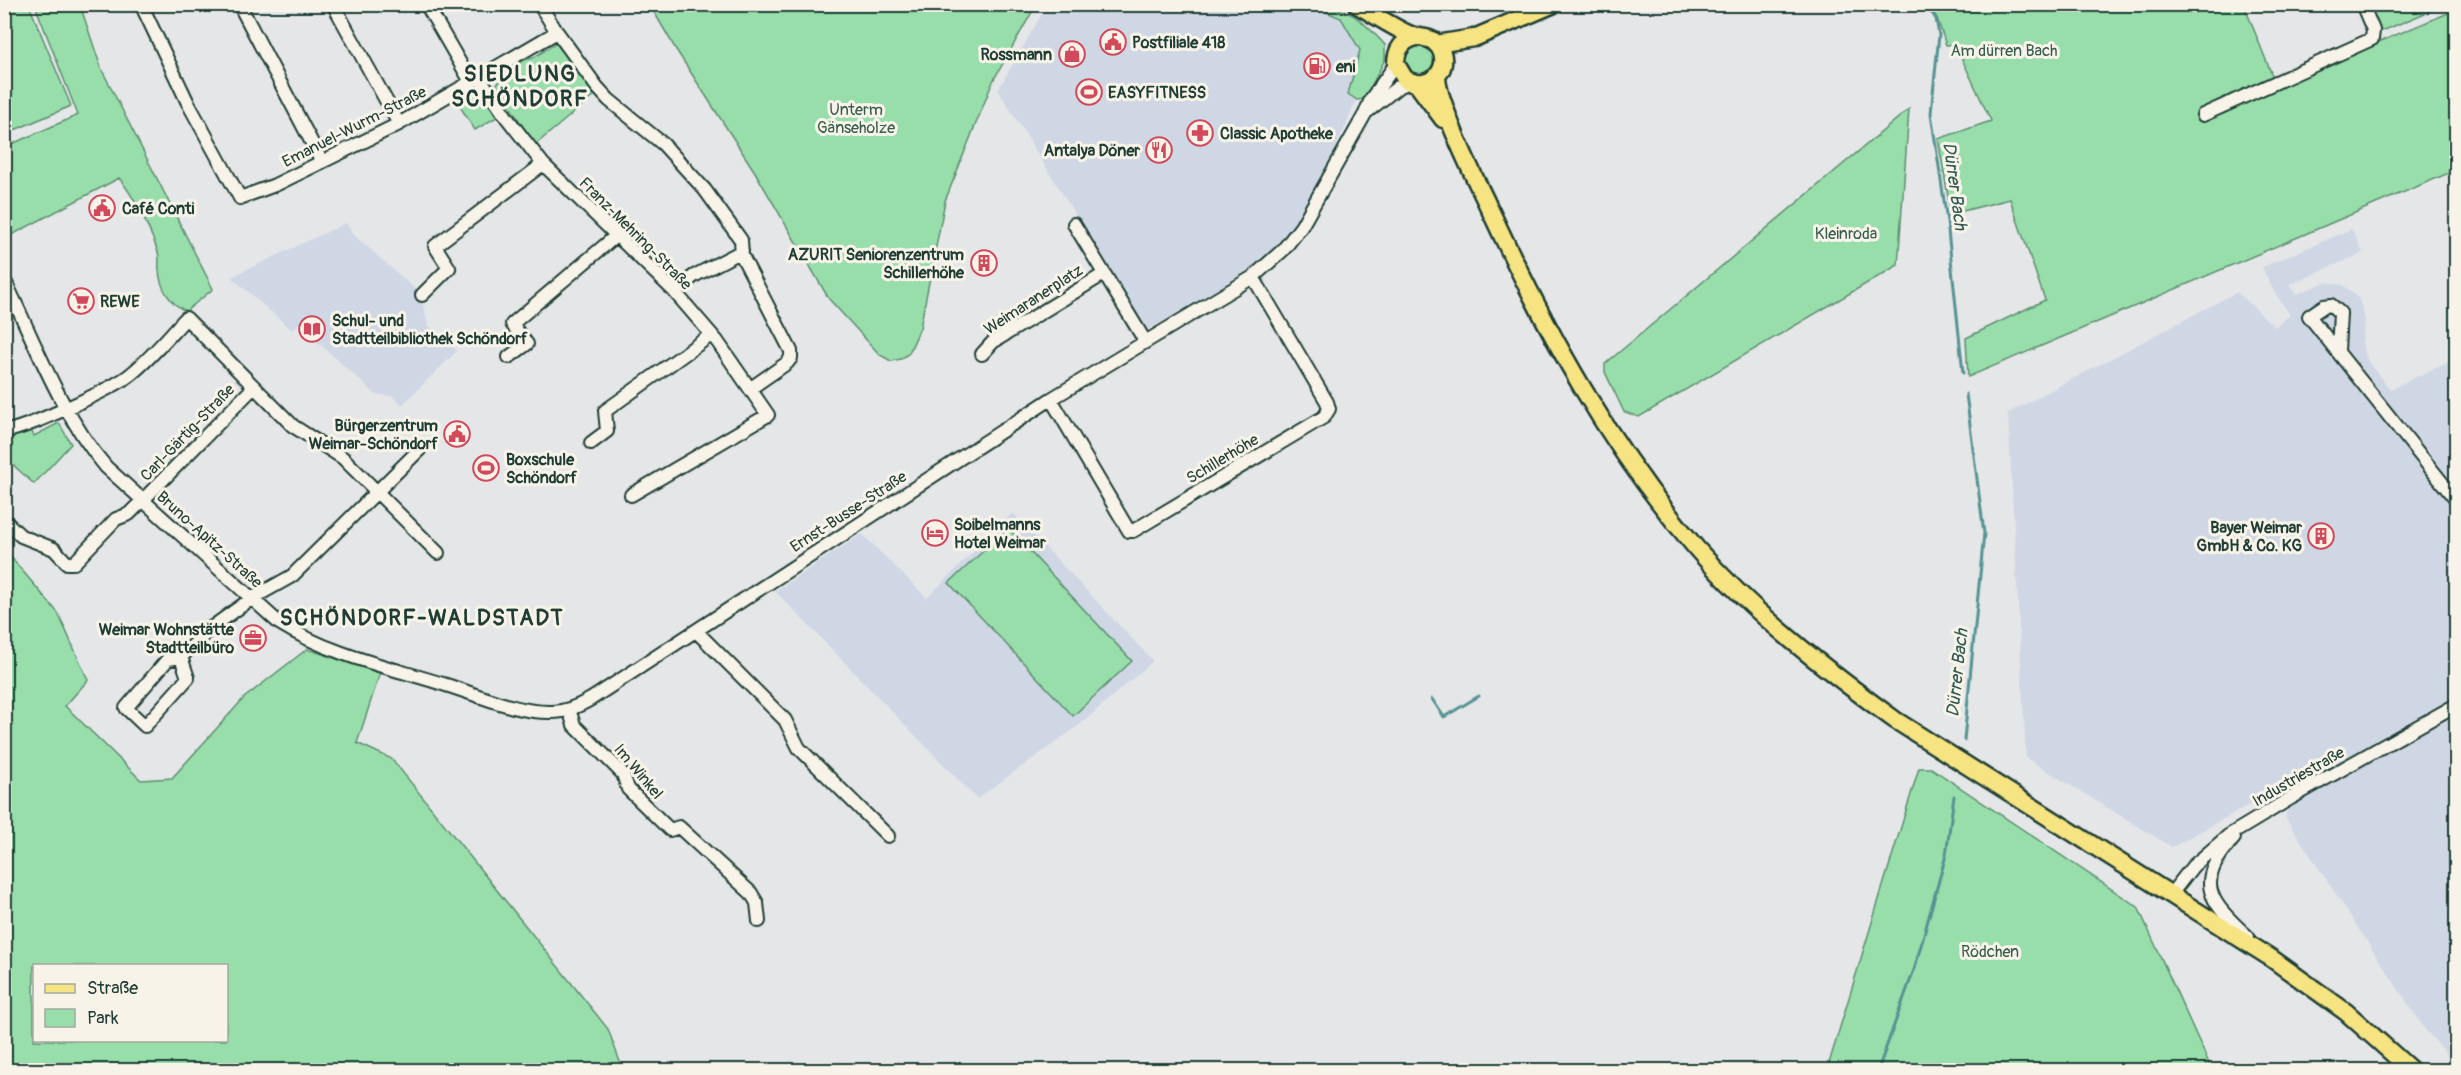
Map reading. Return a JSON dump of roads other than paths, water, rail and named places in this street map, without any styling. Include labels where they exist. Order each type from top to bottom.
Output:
[{"type":"main road","points":[[1436,44],[1474,38],[1554,4]]},
{"type":"main road","points":[[1362,8],[1417,37],[1427,38],[1436,44],[1442,54],[1438,88],[1453,132],[1509,251],[1580,388],[1631,465],[1698,549],[1786,636],[1837,678],[1895,720],[2271,958],[2346,1012],[2411,1071]]},
{"type":"main road","points":[[1362,8],[1393,39],[1401,75],[1414,83],[1453,132]]},
{"type":"main road","points":[[1397,57],[1403,43],[1417,37]]},
{"type":"main road","points":[[1414,83],[1428,82],[1474,38]]},
{"type":"street","name":"Emanuel-Wurm-Straße","points":[[141,4],[188,103],[240,198],[275,185],[399,124],[557,32]]},
{"type":"street","points":[[239,4],[322,162]]},
{"type":"street","points":[[333,4],[399,124]]},
{"type":"street","name":"Franz-Mehring-Straße","points":[[426,4],[475,79],[543,164],[674,291],[711,335],[751,388],[768,415],[631,495]]},
{"type":"street","points":[[539,4],[585,72],[609,100],[663,144],[705,190],[741,240],[742,251],[791,351],[791,358],[787,363],[751,388]]},
{"type":"street","points":[[2203,115],[2372,39],[2373,30],[2362,4]]},
{"type":"street","name":"Ernst-Busse-Straße","points":[[569,710],[591,699],[1051,399],[1253,277],[1283,250],[1301,227],[1365,114],[1371,99],[1397,57]]},
{"type":"street","name":"Ernst-Busse-Straße","points":[[1365,114],[1398,87],[1414,83]]},
{"type":"street","points":[[422,295],[449,268],[435,246],[543,164]]},
{"type":"street","points":[[1074,224],[1145,341]]},
{"type":"street","points":[[509,357],[527,344],[512,324],[617,235]]},
{"type":"street","points":[[674,291],[694,276],[742,251]]},
{"type":"street","name":"Weimaranerplatz","points":[[982,354],[993,342],[1104,274]]},
{"type":"street","name":"Schillerhöhe","points":[[1051,399],[1129,531],[1133,531],[1324,417],[1329,409],[1327,402],[1253,277]]},
{"type":"street","name":"Bruno-Apitz-Straße","points":[[4,279],[66,407],[88,445],[106,466],[251,599],[295,633],[311,642],[353,657],[524,708],[554,712],[569,710]]},
{"type":"street","points":[[2338,351],[2341,317],[2337,309],[2331,305],[2325,306],[2310,316],[2457,500]]},
{"type":"street","name":"Carl-Gärtig-Straße","points":[[66,407],[129,376],[186,318],[293,426],[334,451],[438,553]]},
{"type":"street","points":[[591,442],[607,431],[605,411],[711,335]]},
{"type":"street","name":"Carl-Gärtig-Straße","points":[[4,520],[21,536],[54,549],[67,562],[74,563],[116,519],[129,514],[254,387]]},
{"type":"street","points":[[4,431],[24,426],[66,407]]},
{"type":"street","points":[[181,657],[188,678],[145,726],[126,708],[168,659],[181,657],[211,628],[251,599],[292,576],[420,449]]},
{"type":"street","points":[[696,631],[785,720],[798,748],[888,836]]},
{"type":"street","name":"Industriestraße","points":[[2171,894],[2203,855],[2244,826],[2457,705]]},
{"type":"street","name":"Im Winkel","points":[[569,710],[574,725],[623,774],[628,789],[670,830],[680,827],[751,893],[757,903],[759,921]]},
{"type":"street","points":[[2244,826],[2214,864],[2211,871],[2210,888],[2219,909],[2271,958]]},
{"type":"waterway","name":"Dürrer Bach","points":[[1926,4],[1936,19],[1939,35],[1931,113],[1947,221],[1963,373]]},
{"type":"waterway","name":"Dürrer Bach","points":[[1964,740],[1984,533],[1966,394]]},
{"type":"waterway","points":[[1432,699],[1444,717],[1479,696]]},
{"type":"waterway","name":"Dürrer Bach","points":[[1878,1070],[1915,967],[1946,855],[1954,796]]},
{"type":"place","name":"Postfiliale 418","points":[[1113,42]]},
{"type":"place","name":"Rossmann","points":[[1072,54]]},
{"type":"place","name":"eni","points":[[1317,66]]},
{"type":"place","name":"EASYFITNESS","points":[[1089,92]]},
{"type":"place","name":"Classic Apotheke","points":[[1200,133]]},
{"type":"place","name":"Antalya Döner","points":[[1159,150]]},
{"type":"place","name":"Café Conti","points":[[102,208]]},
{"type":"place","name":"AZURIT Seniorenzentrum Schillerhöhe","points":[[984,263]]},
{"type":"place","name":"REWE","points":[[81,301]]},
{"type":"place","name":"Schul- und Stadtteilbibliothek Schöndorf","points":[[312,329]]},
{"type":"place","name":"Bürgerzentrum Weimar-Schöndorf","points":[[457,434]]},
{"type":"place","name":"Boxschule Schöndorf","points":[[486,468]]},
{"type":"place","name":"Soibelmanns Hotel Weimar","points":[[935,533]]},
{"type":"place","name":"Bayer Weimar GmbH & Co. KG","points":[[2321,536]]},
{"type":"place","name":"Weimar Wohnstätte Stadtteilbüro","points":[[253,638]]},
{"type":"district","name":"SIEDLUNG SCHÖNDORF","points":[[520,86]]},
{"type":"district","name":"SCHÖNDORF-WALDSTADT","points":[[422,617]]},
{"type":"park label","name":"Am dürren Bach","points":[[2004,50]]},
{"type":"park label","name":"Unterm Gänseholze","points":[[856,118]]},
{"type":"park label","name":"Kleinroda","points":[[1846,233]]},
{"type":"park label","name":"Rödchen","points":[[1990,951]]}]
